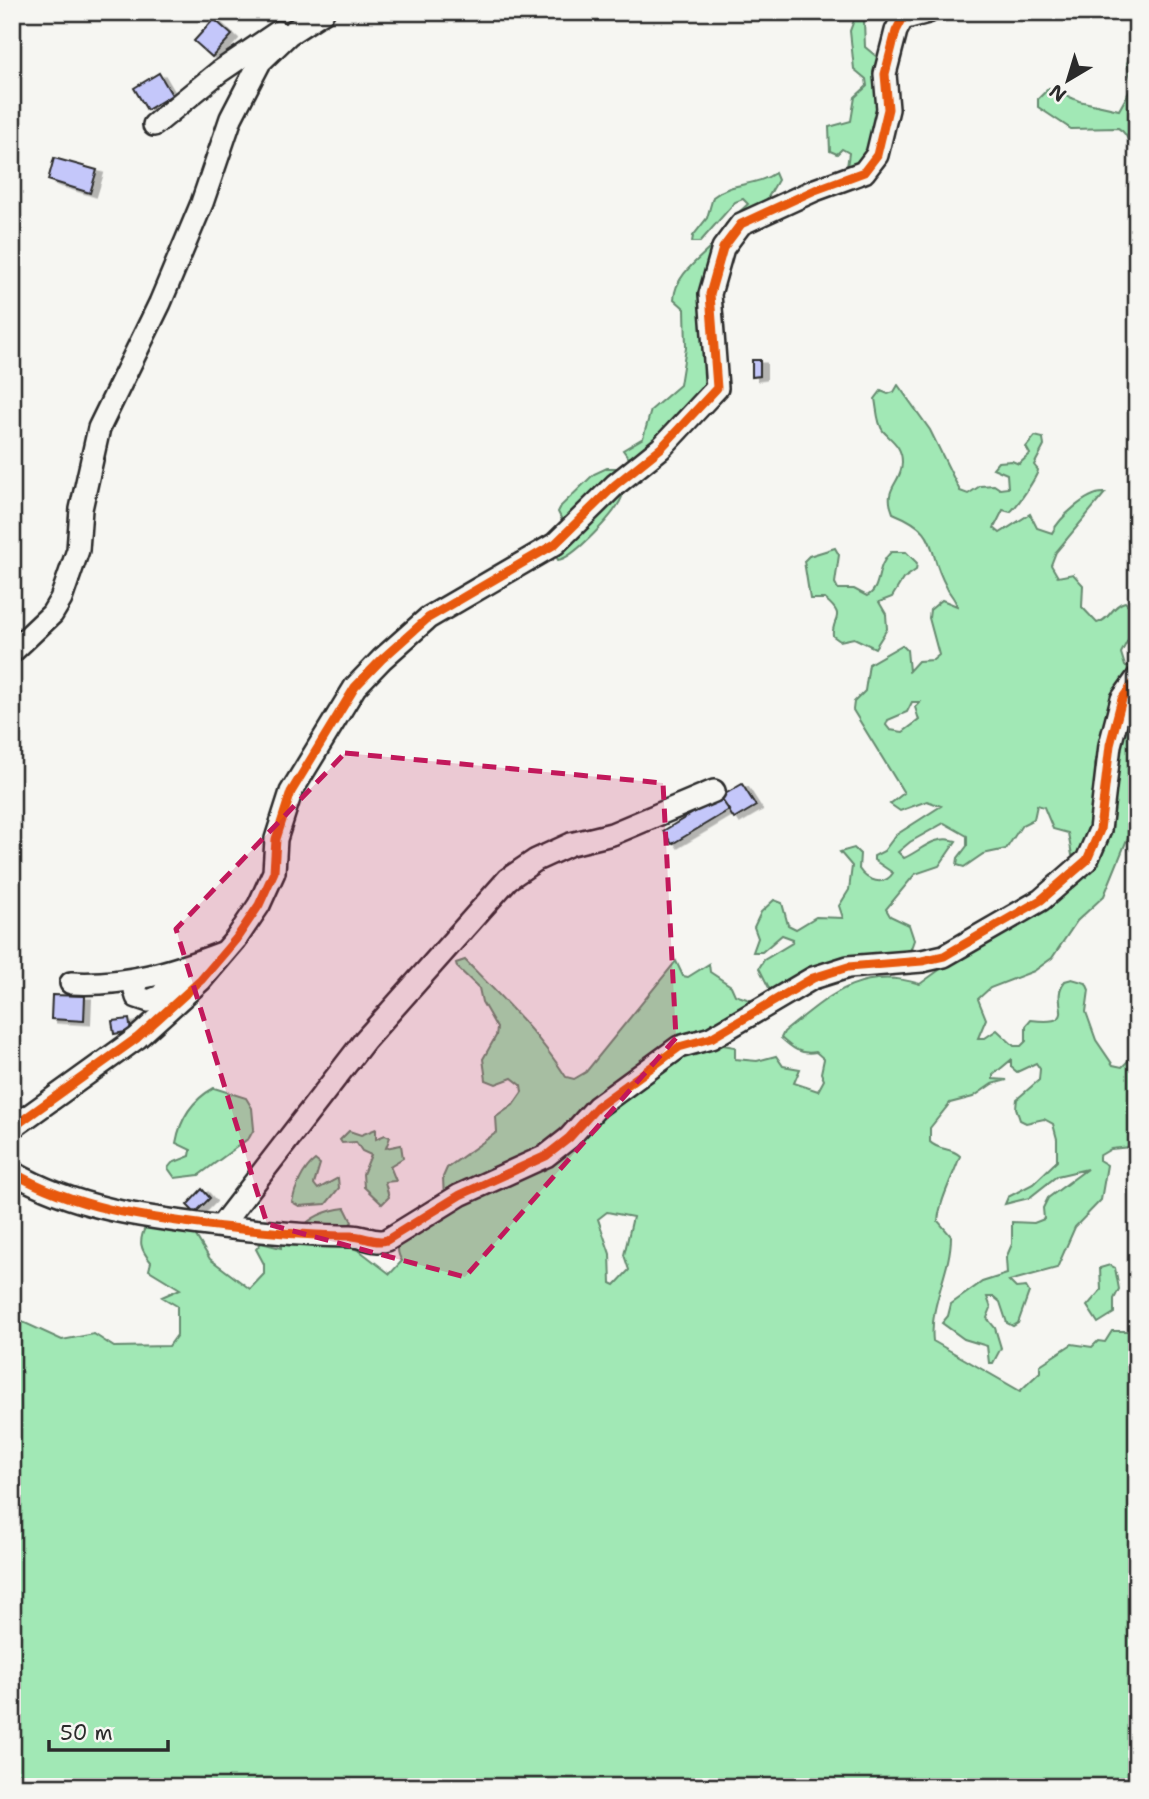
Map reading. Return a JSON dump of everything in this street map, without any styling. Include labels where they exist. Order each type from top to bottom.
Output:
[{"type":"street","points":[[12,1128],[137,1038],[201,980],[224,952],[259,905],[274,872],[276,839],[291,792],[355,687],[428,618],[555,544],[615,485],[662,448],[717,388],[710,294],[723,248],[741,224],[815,190],[864,172],[877,155],[888,109],[885,74],[904,16],[928,12]]},
{"type":"street","points":[[154,125],[271,34],[315,17]]},
{"type":"street","points":[[14,649],[52,614],[61,599],[78,551],[81,509],[99,428],[160,303],[202,202],[231,118],[260,62],[289,34],[315,17]]},
{"type":"street","points":[[12,1172],[76,1201],[149,1218],[272,1233],[359,1236],[379,1242],[387,1240],[460,1195],[546,1156],[569,1138],[597,1107],[679,1047],[711,1038],[813,978],[848,967],[922,961],[944,956],[1041,900],[1087,860],[1100,830],[1104,777],[1122,699],[1137,678]]},
{"type":"street","points":[[220,1226],[365,1040],[508,880],[536,860],[571,844],[612,834],[714,791]]},
{"type":"street","points":[[71,983],[103,985],[139,979],[135,990],[137,997],[149,1001],[161,996],[182,969],[224,952]]},
{"type":"highlighted area","points":[[345,753],[663,783],[676,1038],[465,1277],[267,1224],[176,929]]},
{"type":"green space","points":[[857,12],[871,12],[864,21],[865,47],[877,57],[877,138],[856,169],[847,167],[849,153],[842,149],[837,154],[830,151],[829,127],[851,121],[855,97],[867,86],[866,79],[854,69],[850,31]]},
{"type":"green space","points":[[1137,39],[1137,158],[1125,134],[1118,128],[1071,129],[1038,107],[1038,99],[1049,88],[1079,101],[1119,110],[1133,85],[1127,63]]},
{"type":"green space","points":[[775,173],[778,180],[763,206],[725,232],[726,224],[748,204],[743,199],[735,202],[700,242],[692,242],[693,236],[707,218],[713,197],[728,188],[760,180]]},
{"type":"green space","points":[[710,248],[715,253],[714,378],[691,414],[635,459],[628,457],[623,450],[643,438],[651,410],[680,385],[686,348],[685,309],[674,299],[675,291],[687,270]]},
{"type":"green space","points":[[898,385],[930,430],[960,491],[968,494],[980,486],[1008,488],[1007,474],[993,468],[998,462],[1012,461],[1019,464],[1030,454],[1026,447],[1035,436],[1043,438],[1044,446],[1034,465],[1038,470],[1037,474],[1013,509],[1010,512],[1003,510],[994,528],[1000,533],[1030,514],[1037,528],[1052,533],[1075,507],[1091,496],[1105,493],[1056,552],[1051,565],[1058,577],[1073,574],[1083,585],[1082,607],[1097,623],[1125,602],[1136,612],[1137,623],[1121,653],[1125,666],[1137,666],[1137,671],[1111,703],[1095,764],[1102,793],[1080,856],[1072,855],[1068,833],[1053,829],[1044,807],[1037,805],[1034,819],[1022,825],[1006,849],[983,854],[964,867],[957,865],[958,858],[967,846],[967,836],[944,823],[898,852],[904,858],[934,841],[956,841],[939,866],[915,874],[886,909],[890,916],[909,925],[914,940],[909,954],[837,958],[771,992],[759,968],[764,960],[792,943],[793,939],[782,935],[762,952],[753,952],[758,938],[754,927],[761,912],[774,900],[782,903],[788,925],[796,929],[816,917],[843,918],[839,906],[849,890],[852,866],[840,852],[854,848],[860,854],[859,869],[862,873],[876,881],[885,880],[893,873],[874,860],[874,856],[884,851],[896,835],[941,806],[927,801],[900,811],[890,804],[904,793],[853,710],[854,702],[865,691],[869,664],[902,645],[907,650],[909,671],[918,661],[933,660],[939,655],[929,618],[930,610],[942,600],[957,606],[940,573],[926,535],[908,520],[893,513],[890,504],[891,491],[901,469],[902,456],[896,444],[881,428],[875,399],[881,391],[888,394],[894,392]],"holes":[[[912,702],[920,702],[915,707],[919,720],[903,732],[890,730],[886,725],[888,720],[907,712]]]},
{"type":"green space","points":[[607,468],[622,468],[626,474],[622,497],[584,543],[558,560],[555,554],[565,526],[558,512],[561,506],[594,474]]},
{"type":"green space","points":[[835,548],[839,555],[835,583],[838,589],[854,589],[867,596],[875,588],[882,564],[891,552],[906,552],[917,563],[916,570],[903,579],[892,597],[879,602],[886,614],[887,629],[875,648],[854,638],[840,641],[833,636],[836,610],[825,599],[810,599],[804,561],[809,556]]},
{"type":"green space","points":[[1137,692],[1137,787],[1134,786],[1132,792],[1128,837],[1104,896],[1077,921],[1052,958],[1034,971],[990,988],[978,999],[986,1019],[978,1038],[985,1038],[997,1030],[1014,1046],[1021,1046],[1026,1041],[1026,1026],[1031,1020],[1056,1020],[1060,1016],[1061,989],[1065,981],[1072,979],[1086,983],[1089,990],[1086,1012],[1096,1040],[1113,1065],[1122,1067],[1137,1052],[1137,1138],[1130,1147],[1111,1149],[1099,1156],[1099,1160],[1107,1165],[1101,1200],[1075,1227],[1057,1268],[1009,1281],[1016,1288],[1026,1287],[1029,1292],[1018,1323],[1013,1326],[1007,1323],[1000,1302],[994,1297],[987,1297],[991,1308],[987,1318],[995,1328],[1001,1348],[993,1363],[989,1363],[987,1346],[964,1339],[942,1323],[948,1316],[951,1304],[982,1282],[1007,1274],[1006,1258],[1012,1244],[1012,1222],[1034,1223],[1044,1219],[1043,1208],[1048,1198],[1087,1169],[1057,1176],[1029,1198],[1005,1204],[1008,1197],[1033,1184],[1057,1161],[1057,1139],[1053,1124],[1044,1119],[1026,1123],[1020,1120],[1016,1108],[1017,1099],[1039,1080],[1040,1069],[1036,1063],[1017,1072],[1011,1067],[1011,1060],[993,1075],[993,1079],[1007,1080],[992,1084],[973,1097],[950,1103],[930,1128],[930,1142],[960,1156],[939,1213],[938,1221],[951,1236],[948,1262],[934,1314],[933,1341],[1020,1391],[1040,1372],[1040,1365],[1072,1344],[1092,1347],[1098,1341],[1105,1342],[1112,1331],[1137,1331],[1137,1787],[12,1787],[12,1317],[62,1340],[94,1334],[114,1347],[169,1346],[177,1335],[177,1306],[162,1297],[180,1289],[149,1270],[151,1262],[141,1245],[146,1226],[193,1231],[210,1259],[250,1289],[264,1274],[264,1264],[256,1249],[261,1243],[281,1248],[281,1242],[342,1243],[360,1251],[390,1274],[402,1261],[398,1251],[403,1234],[418,1218],[444,1200],[443,1177],[447,1168],[497,1132],[496,1117],[513,1105],[522,1092],[521,1085],[512,1078],[496,1084],[486,1080],[483,1059],[496,1036],[497,1028],[482,1002],[479,988],[457,967],[456,963],[465,960],[531,1030],[566,1077],[574,1079],[586,1072],[676,961],[683,976],[688,977],[709,964],[710,972],[731,986],[735,995],[753,1001],[717,1044],[735,1047],[735,1059],[757,1061],[776,1056],[783,1066],[800,1069],[794,1083],[818,1091],[824,1080],[821,1073],[824,1059],[816,1052],[801,1052],[793,1048],[781,1038],[784,1032],[831,996],[862,982],[899,979],[920,984],[957,957],[1025,922],[1092,861],[1117,727]],"holes":[[[607,1212],[633,1217],[624,1255],[629,1270],[615,1285],[611,1283],[610,1254],[598,1219]]]},
{"type":"green space","points":[[214,1088],[246,1098],[252,1108],[254,1129],[249,1138],[199,1175],[175,1178],[168,1168],[172,1163],[190,1156],[191,1150],[176,1143],[181,1126],[188,1111],[199,1098]]},
{"type":"green space","points":[[376,1129],[376,1139],[385,1135],[390,1137],[386,1148],[401,1145],[403,1158],[390,1166],[396,1181],[385,1182],[389,1197],[382,1204],[364,1187],[363,1174],[371,1155],[362,1151],[356,1142],[342,1143],[340,1140],[349,1131],[361,1135]]},
{"type":"green space","points":[[315,1160],[320,1164],[314,1184],[318,1189],[338,1178],[339,1188],[326,1204],[299,1206],[292,1202],[295,1191],[303,1174]]},
{"type":"green space","points":[[345,1208],[352,1222],[341,1233],[300,1229],[320,1214]]},
{"type":"green space","points":[[1110,1265],[1115,1268],[1119,1289],[1114,1299],[1114,1313],[1098,1323],[1087,1306],[1101,1290],[1100,1268]]},
{"type":"building","points":[[214,19],[232,35],[212,57],[194,41]]},
{"type":"building","points":[[159,73],[172,95],[147,110],[134,88]]},
{"type":"building","points":[[54,158],[97,170],[90,193],[48,180]]},
{"type":"building","points":[[752,360],[760,360],[760,376],[752,377]]},
{"type":"building","points":[[742,784],[756,806],[734,819],[720,797]]},
{"type":"building","points":[[720,797],[729,810],[672,844],[663,831]]},
{"type":"building","points":[[52,995],[85,996],[84,1021],[51,1019]]},
{"type":"building","points":[[129,1019],[131,1031],[114,1034],[112,1021]]},
{"type":"building","points":[[202,1189],[210,1198],[195,1213],[187,1205]]},
{"type":"cycle path","points":[[12,1128],[137,1038],[201,980],[236,939],[259,905],[274,872],[276,839],[291,792],[355,687],[428,618],[555,544],[615,485],[661,448],[717,388],[710,294],[723,248],[741,224],[815,190],[864,172],[877,155],[888,109],[885,74],[896,31],[906,12]]},
{"type":"cycle path","points":[[12,1172],[37,1185],[88,1204],[141,1216],[255,1231],[387,1240],[460,1195],[546,1156],[569,1138],[597,1107],[679,1047],[711,1038],[813,978],[848,967],[922,961],[944,956],[1041,900],[1087,860],[1100,830],[1110,745],[1122,699],[1137,678]]}]
